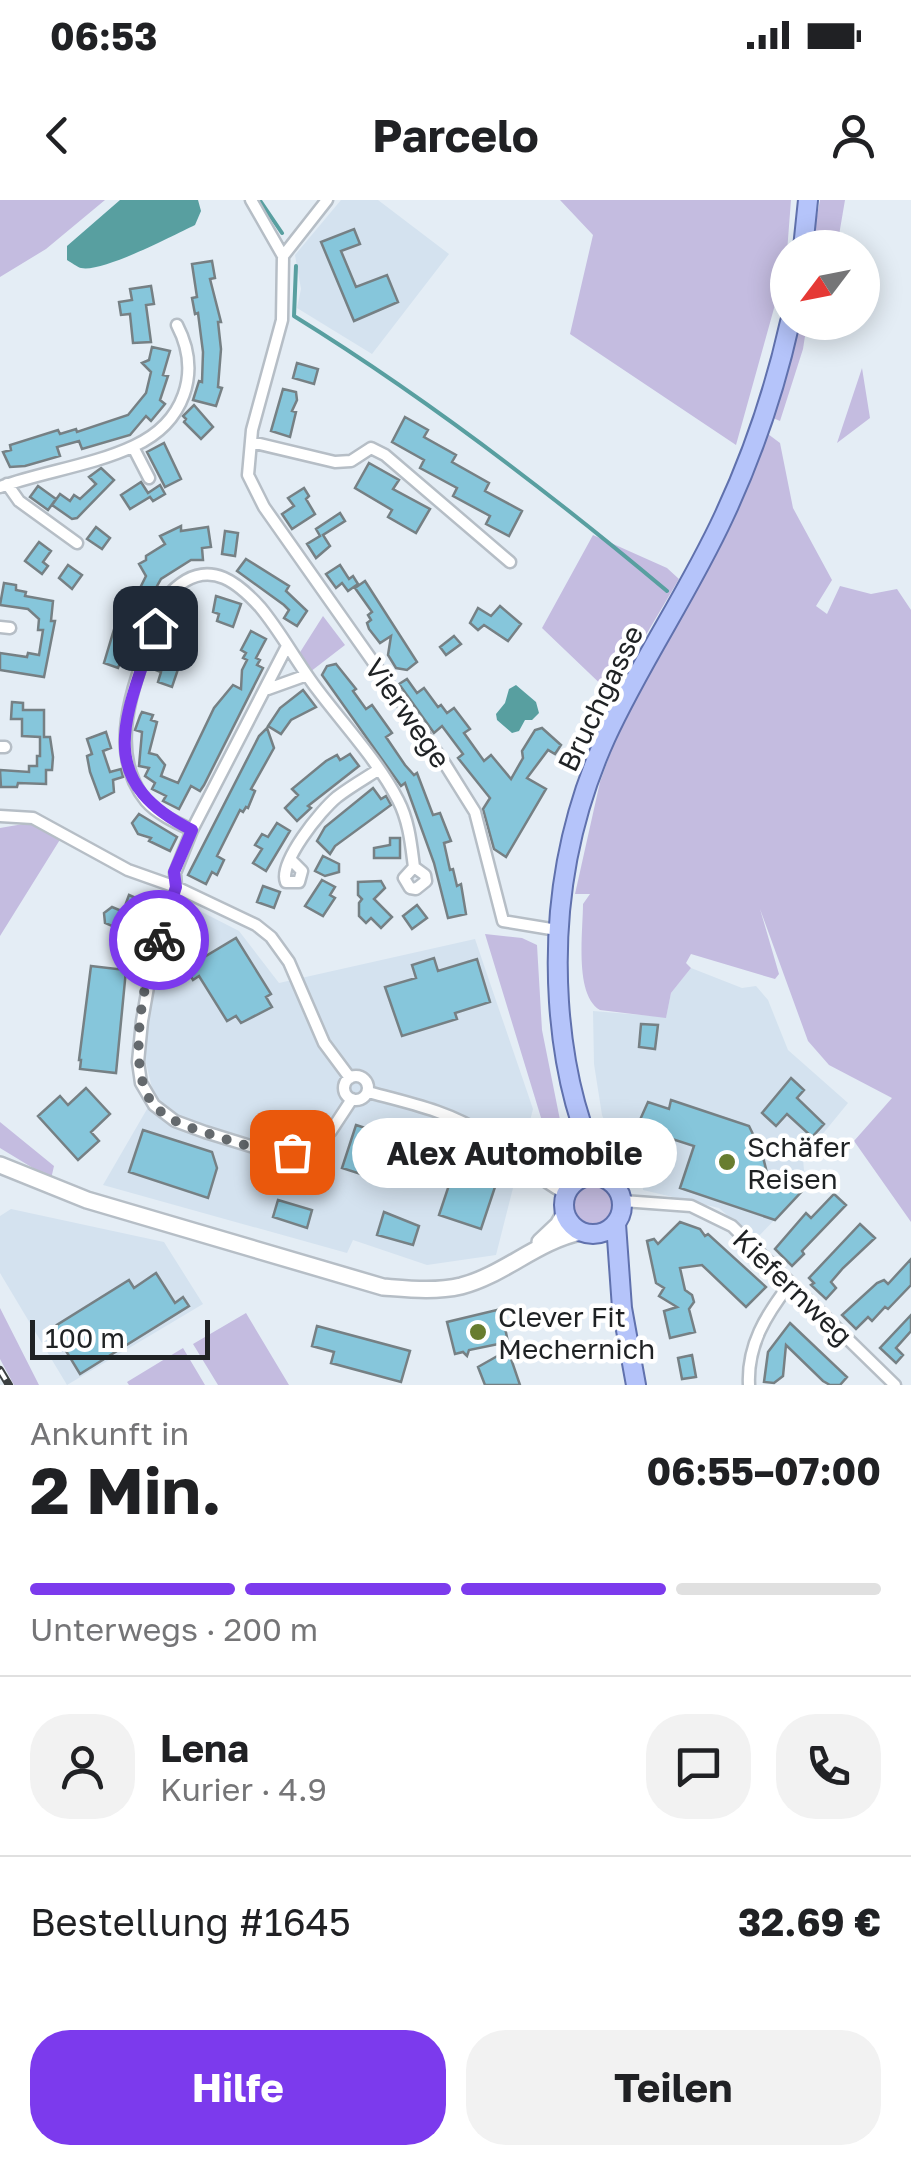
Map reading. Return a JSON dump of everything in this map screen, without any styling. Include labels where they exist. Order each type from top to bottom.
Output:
[{"type":"main road","points":[[805,230],[808,200]]},
{"type":"main road","name":"Bruchgasse","points":[[604,1178],[570,1084],[560,1015],[558,930],[566,858],[590,776],[625,699],[730,503],[762,424],[785,340]]},
{"type":"main road","name":"Bruchgasse","points":[[572,1187],[583,1158],[580,1118]]},
{"type":"main road","points":[[0,1165],[88,1200],[383,1286],[428,1291],[462,1286],[560,1238],[616,1224]]},
{"type":"main road","points":[[526,1255],[554,1230],[565,1213],[572,1187],[586,1176],[604,1178],[616,1187],[622,1201],[616,1224],[622,1308],[636,1385]]},
{"type":"main road","points":[[565,1213],[574,1228],[588,1233],[604,1249],[622,1308]]},
{"type":"street","points":[[252,200],[282,256],[282,320],[251,442],[335,462],[350,461],[371,448],[385,455],[510,562]]},
{"type":"street","points":[[282,256],[327,200]]},
{"type":"street","points":[[77,543],[4,486],[134,446],[168,420],[180,406],[190,380],[186,344],[176,325]]},
{"type":"street","name":"Vierwege","points":[[251,442],[248,476],[264,508],[475,812],[503,921],[558,930]]},
{"type":"street","points":[[134,446],[149,478]]},
{"type":"street","points":[[192,830],[147,803],[125,754],[126,717],[164,599],[190,577],[209,574],[225,578],[262,610],[378,770],[398,800],[410,829],[414,867]]},
{"type":"street","points":[[290,653],[192,830],[174,872],[176,887],[154,953],[138,1062],[141,1083],[154,1105],[174,1121],[273,1153],[311,1146],[331,1130],[352,1098]]},
{"type":"street","points":[[268,689],[306,675]]},
{"type":"street","points":[[290,859],[312,824],[336,798],[378,770]]},
{"type":"street","points":[[0,816],[33,818],[128,870],[238,915],[271,938],[289,962],[324,1043],[350,1078]]},
{"type":"street","points":[[350,1078],[365,1079],[368,1092]]},
{"type":"street","points":[[350,1078],[345,1091],[352,1098],[362,1098],[368,1092]]},
{"type":"street","points":[[368,1092],[465,1123],[540,1180],[572,1187]]},
{"type":"street","name":"Kiefernweg","points":[[622,1201],[691,1206],[732,1226],[895,1385]]},
{"type":"street","points":[[749,1385],[748,1367],[754,1342],[766,1316],[789,1284]]},
{"type":"shaded area","points":[[0,200],[105,200],[46,249],[0,277]]},
{"type":"shaded area","points":[[341,200],[378,200],[449,254],[372,354],[297,308],[301,289],[295,255]]},
{"type":"shaded area","points":[[560,200],[791,200],[789,230],[770,230],[770,323],[736,445],[570,334],[593,235]]},
{"type":"shaded area","points":[[820,200],[845,200],[840,230],[814,230]]},
{"type":"shaded area","points":[[793,340],[804,340],[780,421],[773,418]]},
{"type":"shaded area","points":[[862,368],[870,418],[837,443]]},
{"type":"shaded area","points":[[768,434],[780,443],[793,508],[832,580],[816,606],[827,614],[840,586],[871,594],[897,589],[911,610],[911,1222],[854,1141],[892,1098],[829,1065],[808,1041],[760,909],[779,974],[775,979],[691,954],[686,963],[691,968],[671,993],[666,1018],[600,1010],[586,991],[583,977],[583,904],[590,894],[575,894],[600,782],[628,704],[728,526]]},
{"type":"shaded area","points":[[593,535],[667,568],[679,579],[611,694],[542,628]]},
{"type":"shaded area","points":[[323,616],[345,645],[310,672],[297,657]]},
{"type":"shaded area","points":[[29,823],[61,838],[0,936],[0,828]]},
{"type":"shaded area","points":[[196,909],[239,931],[279,983],[475,939],[533,1109],[496,1255],[427,1265],[353,1240],[347,1253],[103,1185],[154,1097],[145,1058],[152,984],[176,912]]},
{"type":"shaded area","points":[[485,934],[522,938],[537,945],[542,1030],[565,1145],[553,1157]]},
{"type":"shaded area","points":[[691,968],[742,988],[756,986],[768,1000],[788,1050],[848,1103],[803,1158],[804,1171],[813,1180],[755,1240],[719,1208],[643,1190],[643,1185],[633,1181],[608,1154],[615,1146],[602,1115],[594,1064],[593,1011],[666,1017],[671,993]]},
{"type":"shaded area","points":[[0,1122],[54,1166],[51,1179],[0,1148]]},
{"type":"shaded area","points":[[593,1181],[609,1188],[616,1204],[609,1220],[593,1227],[577,1220],[570,1204],[577,1188]]},
{"type":"shaded area","points":[[11,1209],[164,1242],[203,1304],[67,1385],[0,1273],[0,1216]]},
{"type":"shaded area","points":[[0,1308],[39,1385],[14,1385],[0,1359]]},
{"type":"shaded area","points":[[246,1313],[289,1385],[218,1385],[193,1344]]},
{"type":"shaded area","points":[[183,1348],[205,1385],[127,1382]]},
{"type":"water","points":[[120,200],[198,200],[201,211],[195,225],[105,265],[80,268],[67,260],[67,246]]},
{"type":"water","points":[[516,685],[536,702],[539,713],[512,733],[497,720],[496,714],[509,689]]},
{"type":"building","points":[[354,229],[360,244],[341,251],[356,287],[387,275],[398,302],[354,321],[321,242]]},
{"type":"building","points":[[212,261],[215,278],[210,279],[221,322],[218,387],[222,388],[216,406],[193,400],[199,381],[202,382],[203,352],[192,298],[197,297],[192,264]]},
{"type":"building","points":[[151,286],[154,304],[146,305],[151,342],[133,343],[130,314],[121,315],[119,302],[132,300],[130,289]]},
{"type":"building","points":[[152,347],[170,351],[163,375],[168,376],[160,400],[165,404],[151,421],[146,416],[130,435],[82,449],[79,441],[57,447],[60,456],[10,467],[3,452],[11,450],[10,445],[58,430],[60,434],[76,429],[77,432],[128,415],[146,393],[151,372],[142,363],[149,360]]},
{"type":"building","points":[[297,363],[318,369],[314,384],[293,378]]},
{"type":"building","points":[[283,389],[296,392],[290,437],[271,431]]},
{"type":"building","points":[[194,405],[213,427],[201,439],[184,422],[183,416]]},
{"type":"building","points":[[405,417],[428,430],[424,437],[456,455],[452,462],[489,483],[485,491],[522,511],[509,536],[486,524],[490,516],[453,496],[457,488],[420,468],[424,460],[392,442]]},
{"type":"building","points":[[164,443],[181,479],[165,487],[147,452]]},
{"type":"building","points":[[369,463],[399,480],[393,489],[430,509],[416,533],[388,517],[392,510],[355,488]]},
{"type":"building","points":[[101,468],[114,480],[77,518],[72,519],[52,505],[60,494],[70,501],[74,495],[80,499],[96,484],[89,477]]},
{"type":"building","points":[[141,482],[148,493],[160,485],[165,494],[153,501],[150,497],[130,509],[121,495]]},
{"type":"building","points":[[38,486],[56,499],[48,510],[30,497]]},
{"type":"building","points":[[304,488],[315,514],[292,529],[282,514],[294,506],[288,498]]},
{"type":"building","points":[[340,513],[345,521],[323,535],[330,546],[316,558],[307,544],[320,536],[316,529]]},
{"type":"building","points":[[181,526],[181,531],[208,527],[211,547],[202,548],[203,560],[191,560],[161,579],[137,622],[141,623],[128,665],[120,663],[118,668],[104,663],[118,616],[133,589],[138,592],[146,576],[139,564],[165,544],[160,536]]},
{"type":"building","points":[[96,527],[110,538],[102,549],[87,539]]},
{"type":"building","points":[[225,531],[238,533],[235,556],[222,554]]},
{"type":"building","points":[[39,542],[51,551],[43,562],[48,566],[42,574],[25,561]]},
{"type":"building","points":[[246,559],[289,586],[286,591],[307,611],[297,626],[284,618],[289,610],[284,605],[237,571]]},
{"type":"building","points":[[68,565],[82,575],[72,589],[59,578]]},
{"type":"building","points":[[340,565],[349,579],[353,576],[358,584],[348,591],[342,583],[336,588],[326,574]]},
{"type":"building","points":[[365,581],[417,662],[407,670],[396,668],[388,655],[391,636],[380,643],[369,629],[368,615],[372,612],[355,588]]},
{"type":"building","points":[[4,583],[16,585],[16,590],[26,592],[25,596],[53,601],[51,621],[55,621],[44,677],[0,670],[0,653],[39,655],[43,630],[38,630],[39,619],[28,609],[0,605]]},
{"type":"building","points":[[183,595],[195,603],[187,629],[191,631],[172,687],[158,682],[161,672],[153,669],[174,607]]},
{"type":"building","points":[[216,596],[241,604],[233,627],[217,621],[219,614],[213,612]]},
{"type":"building","points":[[500,606],[521,624],[508,641],[484,625],[478,630],[470,623],[478,608],[491,616]]},
{"type":"building","points":[[251,631],[266,639],[256,658],[260,660],[257,665],[263,668],[204,785],[200,791],[191,786],[179,809],[163,801],[166,796],[152,789],[155,783],[145,776],[149,768],[139,766],[142,732],[135,730],[140,716],[142,712],[153,715],[151,720],[157,722],[149,753],[157,755],[165,765],[161,776],[178,783],[214,708],[233,685],[241,689],[247,660],[241,650]]},
{"type":"building","points":[[454,636],[461,644],[446,655],[440,647]]},
{"type":"building","points":[[336,664],[366,709],[372,705],[392,733],[386,737],[405,765],[414,775],[417,773],[433,815],[440,813],[451,841],[444,843],[450,870],[453,869],[457,886],[461,884],[466,914],[448,918],[434,863],[405,783],[401,786],[322,675],[327,666]]},
{"type":"building","points":[[407,679],[417,693],[424,688],[447,713],[454,708],[470,729],[464,733],[484,761],[491,755],[511,779],[535,730],[542,728],[561,745],[555,754],[548,750],[527,778],[546,789],[506,857],[494,849],[483,809],[490,798],[458,758],[463,754],[442,726],[434,733],[399,684]]},
{"type":"building","points":[[303,690],[316,707],[291,720],[281,734],[268,726],[280,708]]},
{"type":"building","points":[[12,702],[23,703],[23,710],[44,710],[44,737],[50,737],[53,757],[52,770],[46,770],[46,784],[1,787],[0,770],[29,772],[29,766],[37,766],[40,756],[40,737],[22,736],[22,719],[11,719]]},
{"type":"building","points":[[267,728],[274,748],[251,789],[255,791],[248,808],[240,810],[217,856],[224,860],[217,875],[212,872],[206,884],[188,875],[259,736]]},
{"type":"building","points":[[106,732],[111,748],[103,751],[110,772],[121,769],[123,777],[113,780],[114,792],[100,799],[90,772],[87,756],[92,754],[87,739]]},
{"type":"building","points":[[350,754],[359,766],[308,806],[311,808],[297,821],[285,808],[298,795],[292,789],[326,761]]},
{"type":"building","points":[[373,788],[381,799],[386,796],[391,805],[335,846],[330,854],[317,841],[325,827]]},
{"type":"building","points":[[139,814],[177,837],[170,851],[138,834],[132,823]]},
{"type":"building","points":[[277,823],[290,831],[266,871],[253,863],[262,849],[255,845],[262,834],[268,837]]},
{"type":"building","points":[[390,838],[400,838],[400,858],[374,858],[374,848],[390,845]]},
{"type":"building","points":[[323,856],[339,864],[339,872],[325,876],[315,871]]},
{"type":"building","points":[[322,880],[335,887],[330,895],[335,898],[323,916],[305,906]]},
{"type":"building","points":[[381,881],[385,888],[374,899],[392,917],[381,928],[371,918],[366,923],[359,916],[362,899],[358,882]]},
{"type":"building","points":[[263,886],[280,892],[274,908],[257,902]]},
{"type":"building","points":[[129,895],[154,906],[157,917],[126,903]]},
{"type":"building","points":[[417,905],[427,918],[412,929],[403,916]]},
{"type":"building","points":[[112,907],[136,917],[128,933],[105,923],[104,913]]},
{"type":"building","points":[[236,938],[271,994],[266,997],[272,1007],[241,1023],[236,1016],[227,1021],[199,976],[193,980],[186,968]]},
{"type":"building","points":[[434,958],[438,971],[477,959],[490,1002],[455,1013],[457,1019],[402,1036],[385,987],[416,978],[412,965]]},
{"type":"building","points":[[91,966],[126,970],[116,1073],[80,1069]]},
{"type":"building","points":[[641,1024],[658,1025],[655,1049],[639,1047]]},
{"type":"building","points":[[791,1078],[804,1090],[797,1098],[824,1124],[812,1137],[787,1114],[776,1126],[762,1113]]},
{"type":"building","points":[[86,1088],[110,1114],[91,1132],[99,1141],[78,1160],[38,1116],[60,1096],[68,1105]]},
{"type":"building","name":"Schäfer Reisen","points":[[671,1100],[749,1126],[768,1177],[804,1189],[775,1220],[680,1188],[694,1146],[660,1135],[650,1138],[639,1122],[648,1102],[669,1109]]},
{"type":"building","points":[[356,1125],[390,1136],[388,1145],[393,1156],[376,1179],[342,1168]]},
{"type":"building","points":[[143,1130],[212,1152],[217,1168],[208,1198],[129,1172]]},
{"type":"building","points":[[453,1173],[495,1187],[481,1229],[439,1215]]},
{"type":"building","points":[[834,1194],[846,1205],[792,1266],[775,1249],[806,1213],[811,1218]]},
{"type":"building","points":[[278,1200],[312,1210],[307,1228],[273,1217]]},
{"type":"building","points":[[384,1212],[419,1226],[413,1245],[377,1235]]},
{"type":"building","points":[[680,1222],[700,1229],[705,1236],[708,1234],[766,1287],[746,1307],[702,1265],[680,1268],[685,1290],[694,1302],[689,1309],[695,1332],[670,1338],[664,1311],[677,1307],[659,1296],[664,1288],[656,1283],[647,1241],[654,1239],[658,1244]]},
{"type":"building","points":[[860,1224],[875,1238],[831,1282],[836,1288],[826,1299],[809,1278]]},
{"type":"building","points":[[911,1259],[911,1285],[888,1309],[885,1307],[872,1321],[868,1317],[856,1329],[842,1315],[877,1283],[884,1280],[888,1284]]},
{"type":"building","points":[[156,1273],[175,1303],[183,1297],[189,1306],[80,1374],[52,1328],[129,1280],[134,1288]]},
{"type":"building","name":"Clever Fit Mechernich","points":[[501,1309],[508,1342],[469,1350],[467,1356],[463,1352],[455,1354],[447,1322]]},
{"type":"building","points":[[911,1315],[911,1331],[896,1348],[903,1355],[896,1363],[880,1348]]},
{"type":"building","points":[[790,1323],[847,1377],[840,1385],[823,1381],[786,1345],[783,1376],[774,1383],[764,1382],[768,1352]]},
{"type":"building","points":[[317,1326],[410,1351],[401,1382],[331,1363],[334,1352],[312,1346]]},
{"type":"building","points":[[508,1350],[520,1385],[485,1385],[478,1367]]},
{"type":"building","points":[[692,1355],[696,1377],[682,1379],[678,1358]]},
{"type":"waterway","points":[[261,202],[282,233]]},
{"type":"waterway","points":[[296,266],[294,316],[485,447],[667,591]]},
{"type":"railway","points":[[0,1370],[9,1385]]},
{"type":"way so far","points":[[159,940],[148,978],[138,1062],[141,1083],[154,1105],[174,1121],[216,1136],[273,1153],[292,1152]]},
{"type":"place","name":"Alex Automobile","points":[[292,1152]]},
{"type":"place","name":"Schäfer Reisen","points":[[727,1162]]},
{"type":"place","name":"Clever Fit Mechernich","points":[[478,1332]]},
{"type":"route","points":[[155,628],[126,717],[125,754],[147,803],[192,830],[174,872],[176,887],[159,940]]}]
